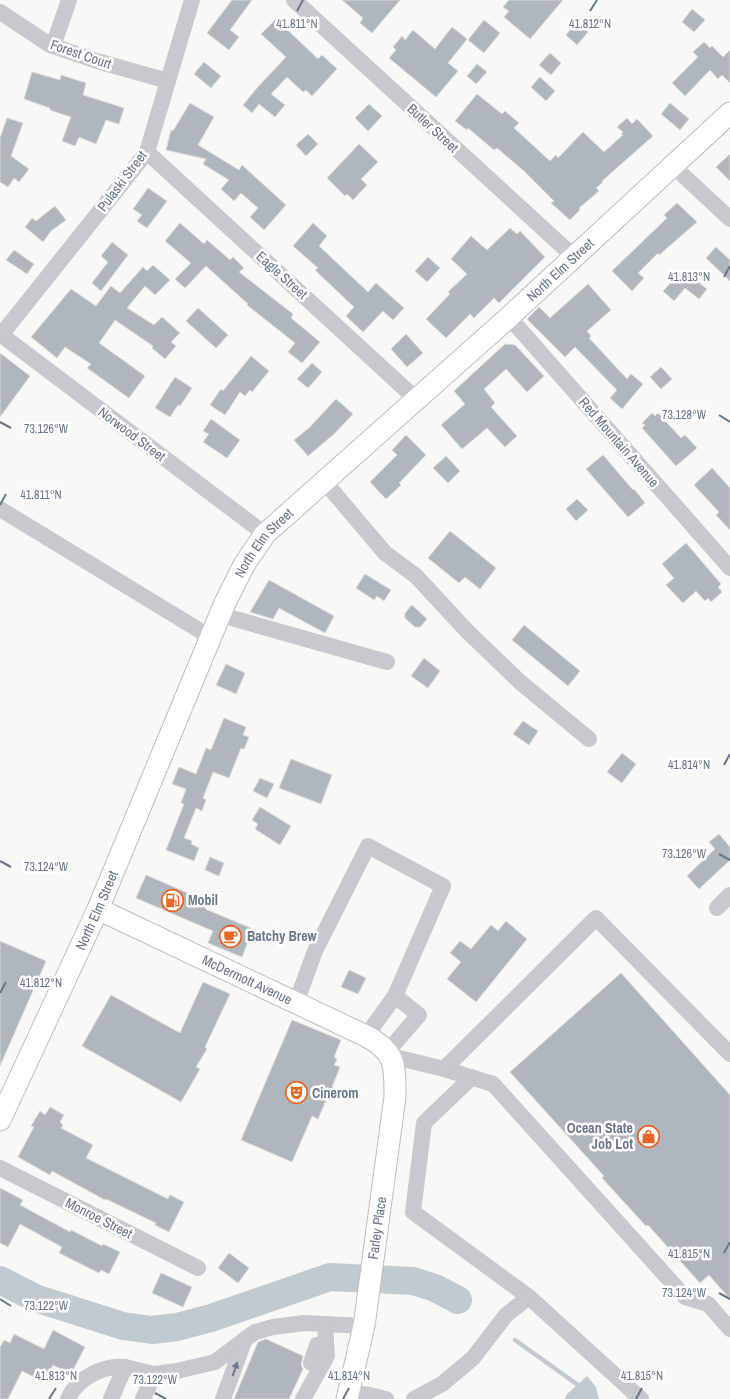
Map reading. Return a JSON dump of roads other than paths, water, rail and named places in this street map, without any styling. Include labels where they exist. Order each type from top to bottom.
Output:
[{"type":"main road","name":"North Elm Street","points":[[1,1115],[98,909],[221,615],[244,565],[265,534],[509,317],[572,256],[730,113]]},
{"type":"main road","name":"McDermott Avenue","points":[[98,909],[366,1036],[381,1045],[389,1054]]},
{"type":"main road","name":"Farley Place","points":[[347,1399],[364,1326],[394,1097],[395,1076],[389,1054]]},
{"type":"street","points":[[53,46],[69,0]]},
{"type":"street","name":"Pulaski Street","points":[[1,335],[147,152],[192,0]]},
{"type":"street","name":"Butler Street","points":[[294,0],[572,256]]},
{"type":"street","name":"Forest Court","points":[[0,12],[53,46],[168,81]]},
{"type":"street","name":"Eagle Street","points":[[147,152],[416,399]]},
{"type":"street","points":[[672,165],[730,219]]},
{"type":"street","name":"Red Mountain Avenue","points":[[509,317],[730,568]]},
{"type":"street","name":"Norwood Street","points":[[1,335],[265,534]]},
{"type":"street","points":[[324,481],[385,553],[416,576],[466,630],[520,682],[589,739]]},
{"type":"street","points":[[0,509],[212,638]]},
{"type":"street","points":[[221,615],[387,662]]},
{"type":"street","points":[[296,1003],[315,951],[368,846],[443,886],[395,996],[366,1036]]},
{"type":"street","points":[[716,908],[730,895]]},
{"type":"street","points":[[444,1069],[596,918],[730,1054]]},
{"type":"street","points":[[395,996],[420,1015],[389,1054],[493,1084],[685,1297],[708,1304],[730,1329]]},
{"type":"street","points":[[472,1077],[424,1123],[413,1212],[529,1297],[641,1399]]},
{"type":"street","name":"Monroe Street","points":[[0,1168],[198,1268]]},
{"type":"street","points":[[414,1399],[442,1384],[473,1358],[506,1315],[529,1297]]},
{"type":"street","points":[[68,1399],[79,1383],[99,1370],[110,1367],[125,1367],[154,1374],[215,1362],[255,1332],[272,1327],[304,1323],[364,1326]]},
{"type":"street","points":[[308,1381],[327,1356],[325,1324]]},
{"type":"street","points":[[223,1399],[245,1339]]},
{"type":"street","points":[[308,1381],[317,1345],[326,1344]]},
{"type":"street","points":[[111,1399],[125,1367]]},
{"type":"street","points":[[142,1399],[154,1374]]},
{"type":"street","points":[[347,1399],[359,1394],[386,1399]]},
{"type":"waterway","points":[[0,1280],[35,1298],[123,1326],[152,1330],[177,1327],[211,1318],[330,1277],[413,1281],[435,1288],[458,1300]]},
{"type":"waterway","points":[[515,1340],[578,1385],[581,1399]]},
{"type":"place","name":"Mobil","points":[[172,900]]},
{"type":"place","name":"Batchy Brew","points":[[231,936]]},
{"type":"place","name":"Cinerom","points":[[296,1093]]},
{"type":"place","name":"Ocean State Job Lot","points":[[649,1136]]}]
